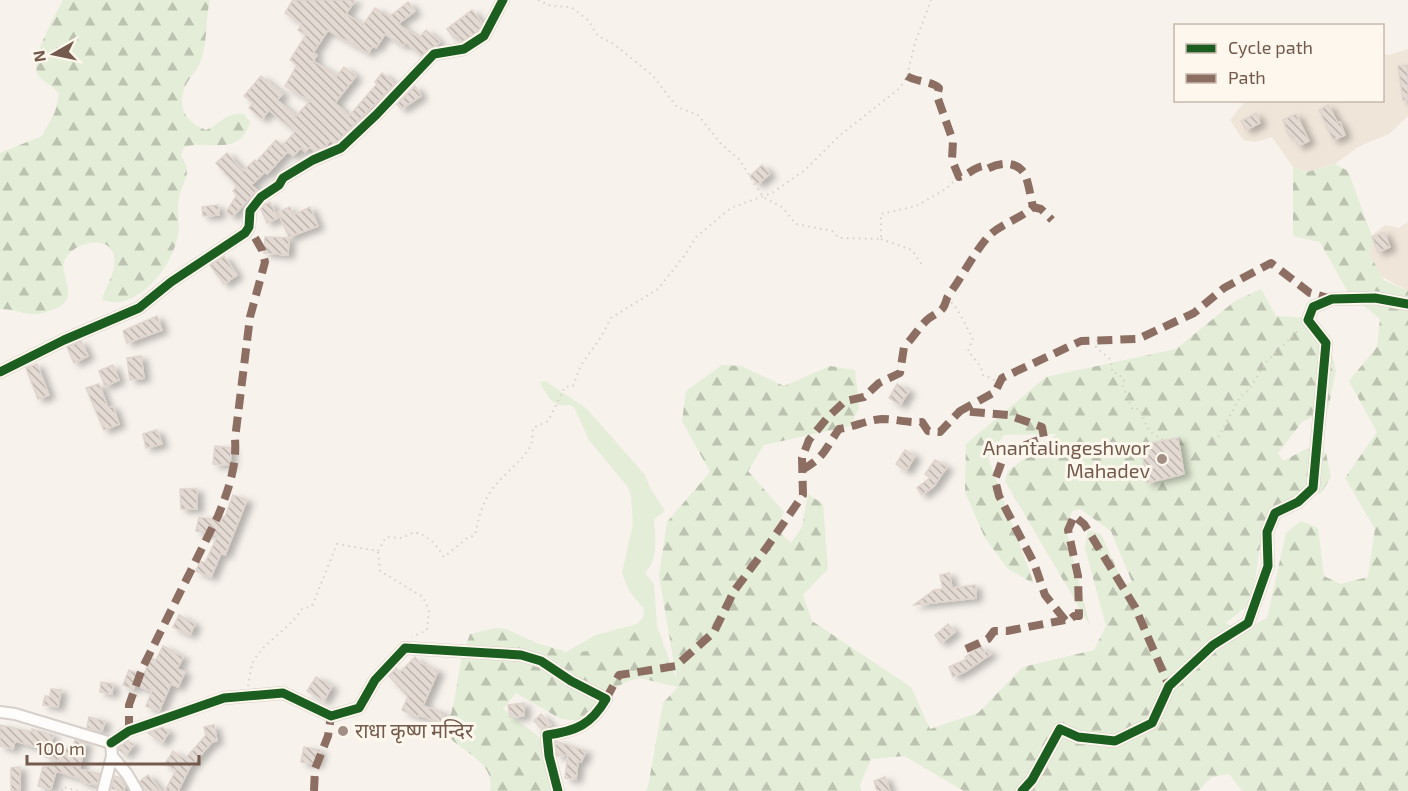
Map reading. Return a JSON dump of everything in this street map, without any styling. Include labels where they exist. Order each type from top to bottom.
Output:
[{"type":"street","points":[[0,372],[64,340],[139,308],[171,282],[245,233],[249,227],[249,211],[261,197],[279,185],[284,178],[312,160],[341,148],[434,54],[464,49],[483,36],[503,0]]},
{"type":"street","points":[[1022,791],[1032,780],[1060,729],[1078,737],[1115,741],[1152,723],[1169,686],[1213,645],[1248,623],[1268,566],[1267,532],[1275,513],[1298,502],[1313,488],[1326,343],[1308,320],[1313,308],[1332,299],[1375,298],[1408,304]]},
{"type":"street","points":[[111,743],[129,731],[224,698],[283,693],[331,716],[350,711],[359,708],[375,680],[405,648],[521,655],[541,661],[571,681],[606,699],[597,715],[572,731],[548,735],[549,756],[558,791]]},
{"type":"street","points":[[0,712],[15,714],[111,743]]},
{"type":"street","points":[[103,791],[111,756],[111,743]]},
{"type":"street","points":[[111,756],[128,774],[138,791]]},
{"type":"path","points":[[538,0],[551,6],[571,7],[588,20],[598,36],[614,44],[653,76],[677,107],[698,115],[721,144],[740,160],[763,197],[782,207],[796,224],[832,231],[839,238],[880,239],[902,245],[912,250],[922,265]]},
{"type":"path","points":[[413,648],[411,638],[428,630],[429,610],[423,597],[380,571],[378,551],[386,537],[402,538],[414,532],[423,534],[434,541],[444,557],[466,539],[475,535],[481,508],[488,495],[531,445],[533,428],[548,421],[565,387],[573,386],[581,365],[611,318],[658,289],[696,237],[718,218],[731,208],[763,197],[805,171],[839,136],[900,88],[907,76],[915,44],[931,0]]},
{"type":"path","points":[[880,239],[881,214],[916,206],[946,189],[957,178]]},
{"type":"path","points":[[946,297],[957,306],[960,317],[973,338],[968,351],[981,367],[983,375],[993,379],[999,385]]},
{"type":"path","points":[[1208,443],[1218,438],[1240,397],[1249,390],[1266,362],[1308,320]]},
{"type":"path","points":[[1097,340],[1096,347],[1111,360],[1113,372],[1119,374],[1125,382],[1123,386],[1132,409],[1140,409],[1149,432],[1154,437],[1166,440]]},
{"type":"path","points":[[246,696],[253,663],[271,641],[295,620],[302,609],[312,606],[337,544],[378,551]]},
{"type":"path","points":[[62,791],[63,787],[80,791]]},
{"type":"shaded area","points":[[1408,49],[1408,116],[1389,134],[1358,147],[1335,164],[1307,172],[1293,167],[1272,137],[1256,142],[1243,140],[1230,120],[1244,102],[1384,102],[1384,54],[1389,55]]},
{"type":"shaded area","points":[[1408,222],[1408,291],[1381,276],[1364,248],[1370,237],[1385,225],[1399,228]]},
{"type":"green space","points":[[63,0],[210,0],[206,38],[200,64],[185,87],[183,108],[193,123],[206,130],[227,117],[237,114],[244,114],[250,122],[239,140],[231,144],[184,147],[181,156],[187,173],[178,203],[177,239],[170,259],[149,286],[130,299],[120,302],[102,300],[114,268],[114,256],[105,244],[89,243],[74,250],[64,262],[68,290],[66,300],[49,311],[29,314],[0,309],[0,153],[42,136],[55,112],[59,94],[38,75],[36,68],[44,37]]},
{"type":"green space","points":[[1335,164],[1348,171],[1374,242],[1369,254],[1385,281],[1408,291],[1408,791],[1242,791],[1229,774],[1212,777],[1198,791],[964,791],[904,756],[871,759],[860,785],[861,791],[646,791],[663,703],[678,687],[640,678],[605,692],[582,721],[561,719],[516,693],[503,709],[543,740],[564,791],[490,791],[491,782],[484,766],[450,738],[447,722],[451,714],[461,660],[470,634],[496,628],[506,629],[536,643],[564,651],[564,653],[601,650],[638,630],[657,626],[677,681],[659,576],[667,522],[710,472],[682,421],[686,391],[722,365],[741,366],[784,386],[830,366],[855,370],[859,408],[850,426],[764,445],[748,471],[784,512],[776,529],[791,543],[802,527],[808,494],[823,504],[828,569],[803,595],[812,621],[911,687],[930,729],[978,713],[1023,667],[1094,650],[1106,626],[1085,548],[1088,530],[1101,534],[1124,585],[1132,582],[1111,531],[1080,509],[1072,511],[1066,530],[1090,626],[1005,481],[1008,471],[1057,434],[1004,435],[988,458],[1034,584],[1008,569],[985,538],[965,492],[966,444],[1046,377],[1176,349],[1235,301],[1261,289],[1276,316],[1304,318],[1330,345],[1336,371],[1328,409],[1302,422],[1278,453],[1283,461],[1308,448],[1326,453],[1331,477],[1321,493],[1278,508],[1260,546],[1252,602],[1226,623],[1241,631],[1267,618],[1286,533],[1301,521],[1318,528],[1324,576],[1340,584],[1368,577],[1375,529],[1345,478],[1377,432],[1349,381],[1377,347],[1380,319],[1349,294],[1320,242],[1293,236],[1293,167],[1307,172]]},
{"type":"green space","points":[[545,381],[586,408],[645,475],[650,488],[665,511],[654,519],[654,554],[645,573],[654,584],[657,626],[638,630],[601,650],[564,653],[596,635],[637,624],[643,618],[644,609],[629,591],[622,573],[633,524],[631,496],[628,487],[589,440],[574,407],[553,402],[540,382]]},
{"type":"building","points":[[293,0],[355,0],[346,14],[363,25],[375,8],[389,17],[408,2],[415,11],[398,24],[419,38],[426,30],[440,42],[422,56],[406,42],[403,46],[385,34],[376,48],[373,46],[368,53],[328,30],[313,53],[317,55],[313,61],[337,76],[344,67],[356,76],[335,103],[349,116],[377,84],[375,82],[382,73],[395,84],[337,142],[333,143],[330,140],[325,147],[314,151],[310,147],[305,152],[301,148],[293,156],[282,146],[295,132],[269,110],[262,119],[249,108],[253,103],[244,96],[261,76],[283,94],[277,100],[296,116],[310,101],[285,86],[297,65],[290,60],[306,35],[298,30],[302,24],[285,13]]},
{"type":"building","points":[[472,10],[482,23],[478,31],[462,42],[457,35],[454,38],[447,29]]},
{"type":"building","points":[[1408,65],[1408,100],[1403,100],[1398,66]]},
{"type":"building","points":[[415,86],[421,96],[401,109],[397,104]]},
{"type":"building","points":[[1328,105],[1338,123],[1340,122],[1345,135],[1333,140],[1319,110]]},
{"type":"building","points":[[1256,113],[1260,123],[1246,130],[1241,121]]},
{"type":"building","points":[[1296,114],[1309,141],[1298,146],[1293,134],[1289,136],[1283,120]]},
{"type":"building","points":[[276,140],[288,151],[267,174],[265,172],[251,185],[257,190],[233,216],[226,212],[237,195],[233,191],[237,186],[216,163],[227,153],[243,171],[255,160],[256,162]]},
{"type":"building","points":[[762,165],[770,174],[758,184],[750,176]]},
{"type":"building","points":[[270,202],[278,218],[267,223],[261,209]]},
{"type":"building","points":[[218,205],[219,215],[203,216],[202,207]]},
{"type":"building","points":[[290,207],[293,215],[310,207],[318,226],[289,237],[278,212]]},
{"type":"building","points":[[1384,232],[1390,247],[1378,252],[1372,237]]},
{"type":"building","points":[[265,237],[289,238],[288,255],[264,253]]},
{"type":"building","points":[[224,256],[237,275],[224,284],[210,265]]},
{"type":"building","points":[[157,316],[162,330],[127,343],[123,331]]},
{"type":"building","points":[[81,341],[88,356],[74,363],[67,347]]},
{"type":"building","points":[[141,356],[144,378],[130,380],[127,358]]},
{"type":"building","points":[[37,364],[49,395],[38,399],[26,368]]},
{"type":"building","points":[[113,365],[119,380],[105,386],[99,371]]},
{"type":"building","points":[[99,384],[108,408],[113,406],[119,424],[104,430],[86,388]]},
{"type":"building","points":[[897,384],[909,391],[900,405],[889,398]]},
{"type":"building","points":[[157,430],[162,444],[146,448],[143,434]]},
{"type":"building","name":"Anantalingeshwor Mahadev","points":[[1178,438],[1184,474],[1147,483],[1141,445]]},
{"type":"building","points":[[215,446],[231,448],[230,465],[213,464]]},
{"type":"building","points":[[905,450],[915,456],[906,471],[896,464]]},
{"type":"building","points":[[935,460],[947,467],[934,486],[922,495],[917,488],[930,478],[925,474]]},
{"type":"building","points":[[180,489],[197,489],[197,509],[181,509]]},
{"type":"building","points":[[233,495],[247,500],[225,555],[221,553],[211,577],[196,571],[200,561],[205,563],[218,535],[196,531],[199,517],[221,521],[225,517]]},
{"type":"building","points":[[949,573],[952,588],[975,585],[976,598],[914,605],[934,590],[943,589],[940,575]]},
{"type":"building","points":[[179,615],[195,624],[190,635],[173,627]]},
{"type":"building","points":[[948,624],[955,632],[941,643],[935,635]]},
{"type":"building","points":[[163,646],[183,657],[177,669],[185,672],[178,687],[171,684],[159,711],[146,706],[152,691],[135,685],[133,689],[123,685],[129,670],[143,676],[151,658],[156,660]]},
{"type":"building","points":[[981,646],[985,652],[989,650],[991,654],[953,677],[949,667],[967,659],[965,657]]},
{"type":"building","points":[[415,657],[420,663],[438,671],[423,706],[444,713],[441,723],[402,710],[408,697],[389,676],[396,668],[400,672]]},
{"type":"building","points":[[316,677],[332,686],[324,701],[307,691]]},
{"type":"building","points":[[101,682],[113,684],[112,694],[100,692]]},
{"type":"building","points":[[51,689],[61,690],[58,707],[43,705],[45,696],[50,697]]},
{"type":"building","points":[[524,703],[524,716],[510,717],[508,705]]},
{"type":"building","points":[[541,714],[551,725],[542,729],[534,721]]},
{"type":"building","points":[[89,717],[105,721],[102,731],[87,728]]},
{"type":"building","points":[[0,725],[32,732],[32,729],[53,735],[51,745],[72,750],[75,740],[86,743],[80,766],[45,757],[47,750],[15,741],[13,749],[0,746]]},
{"type":"building","points":[[214,725],[217,741],[212,742],[190,767],[178,791],[165,791],[176,770],[165,764],[173,751],[185,759],[206,735],[204,727]]},
{"type":"building","points":[[162,727],[169,732],[162,743],[148,733]]},
{"type":"building","points":[[128,741],[134,744],[126,755],[119,750],[119,747]]},
{"type":"building","points":[[555,741],[586,751],[581,762],[578,761],[576,779],[565,778],[568,755],[557,756]]},
{"type":"building","points":[[304,747],[320,750],[317,764],[301,762]]},
{"type":"building","points":[[55,763],[80,766],[79,769],[100,774],[97,785],[81,782],[82,779],[56,771],[51,789],[38,786],[43,767],[54,766]]},
{"type":"building","points":[[20,767],[20,791],[11,791],[11,768]]},
{"type":"building","points":[[148,775],[161,791],[144,791],[140,781]]},
{"type":"building","points":[[115,776],[121,778],[125,786],[124,791],[111,789]]},
{"type":"building","points":[[885,777],[890,791],[877,791],[874,781]]},
{"type":"marked path","points":[[907,76],[939,88],[937,96],[953,141],[952,160],[959,177],[984,166],[987,169],[997,165],[1012,164],[1024,173],[1033,207]]},
{"type":"marked path","points":[[606,699],[619,675],[676,666],[714,632],[734,591],[803,495],[802,458],[809,440],[845,401],[864,397],[879,383],[900,373],[904,347],[925,322],[943,308],[948,296],[987,238],[997,229],[1033,207],[1041,209],[1052,220]]},
{"type":"marked path","points":[[129,731],[129,705],[142,669],[218,516],[231,478],[250,317],[265,262],[262,250],[249,227]]},
{"type":"marked path","points":[[1065,620],[1045,595],[1034,563],[999,496],[995,480],[1005,453],[1044,438],[1042,427],[1008,415],[960,411],[995,392],[1002,378],[1081,341],[1138,339],[1194,313],[1224,288],[1271,263],[1310,293],[1332,299]]},
{"type":"marked path","points":[[802,470],[820,457],[839,429],[882,419],[922,422],[928,431],[940,432],[960,411]]},
{"type":"marked path","points":[[966,649],[988,639],[994,631],[1007,631],[1065,620],[1067,622],[1074,616],[1079,616],[1078,576],[1068,530],[1074,516],[1084,524],[1135,607],[1169,686]]},
{"type":"marked path","points":[[314,791],[315,769],[328,736],[331,716]]},
{"type":"cycle path","points":[[0,372],[64,340],[139,308],[171,282],[245,233],[249,227],[250,211],[261,197],[279,185],[283,178],[313,160],[341,148],[434,54],[464,49],[484,36],[503,0]]},
{"type":"cycle path","points":[[1022,791],[1032,780],[1060,729],[1078,737],[1115,741],[1152,723],[1169,686],[1213,645],[1248,623],[1268,566],[1267,532],[1275,513],[1298,502],[1313,488],[1326,343],[1308,320],[1313,307],[1332,299],[1375,298],[1408,304]]},
{"type":"cycle path","points":[[111,743],[129,731],[224,698],[283,693],[331,716],[359,708],[375,680],[405,648],[521,655],[541,661],[571,681],[606,699],[595,715],[582,725],[547,735],[549,756],[558,791]]},
{"type":"place","name":"Anantalingeshwor Mahadev","points":[[1162,459]]},
{"type":"place","name":"राधा कृष्ण मन्दिर","points":[[343,731]]}]
